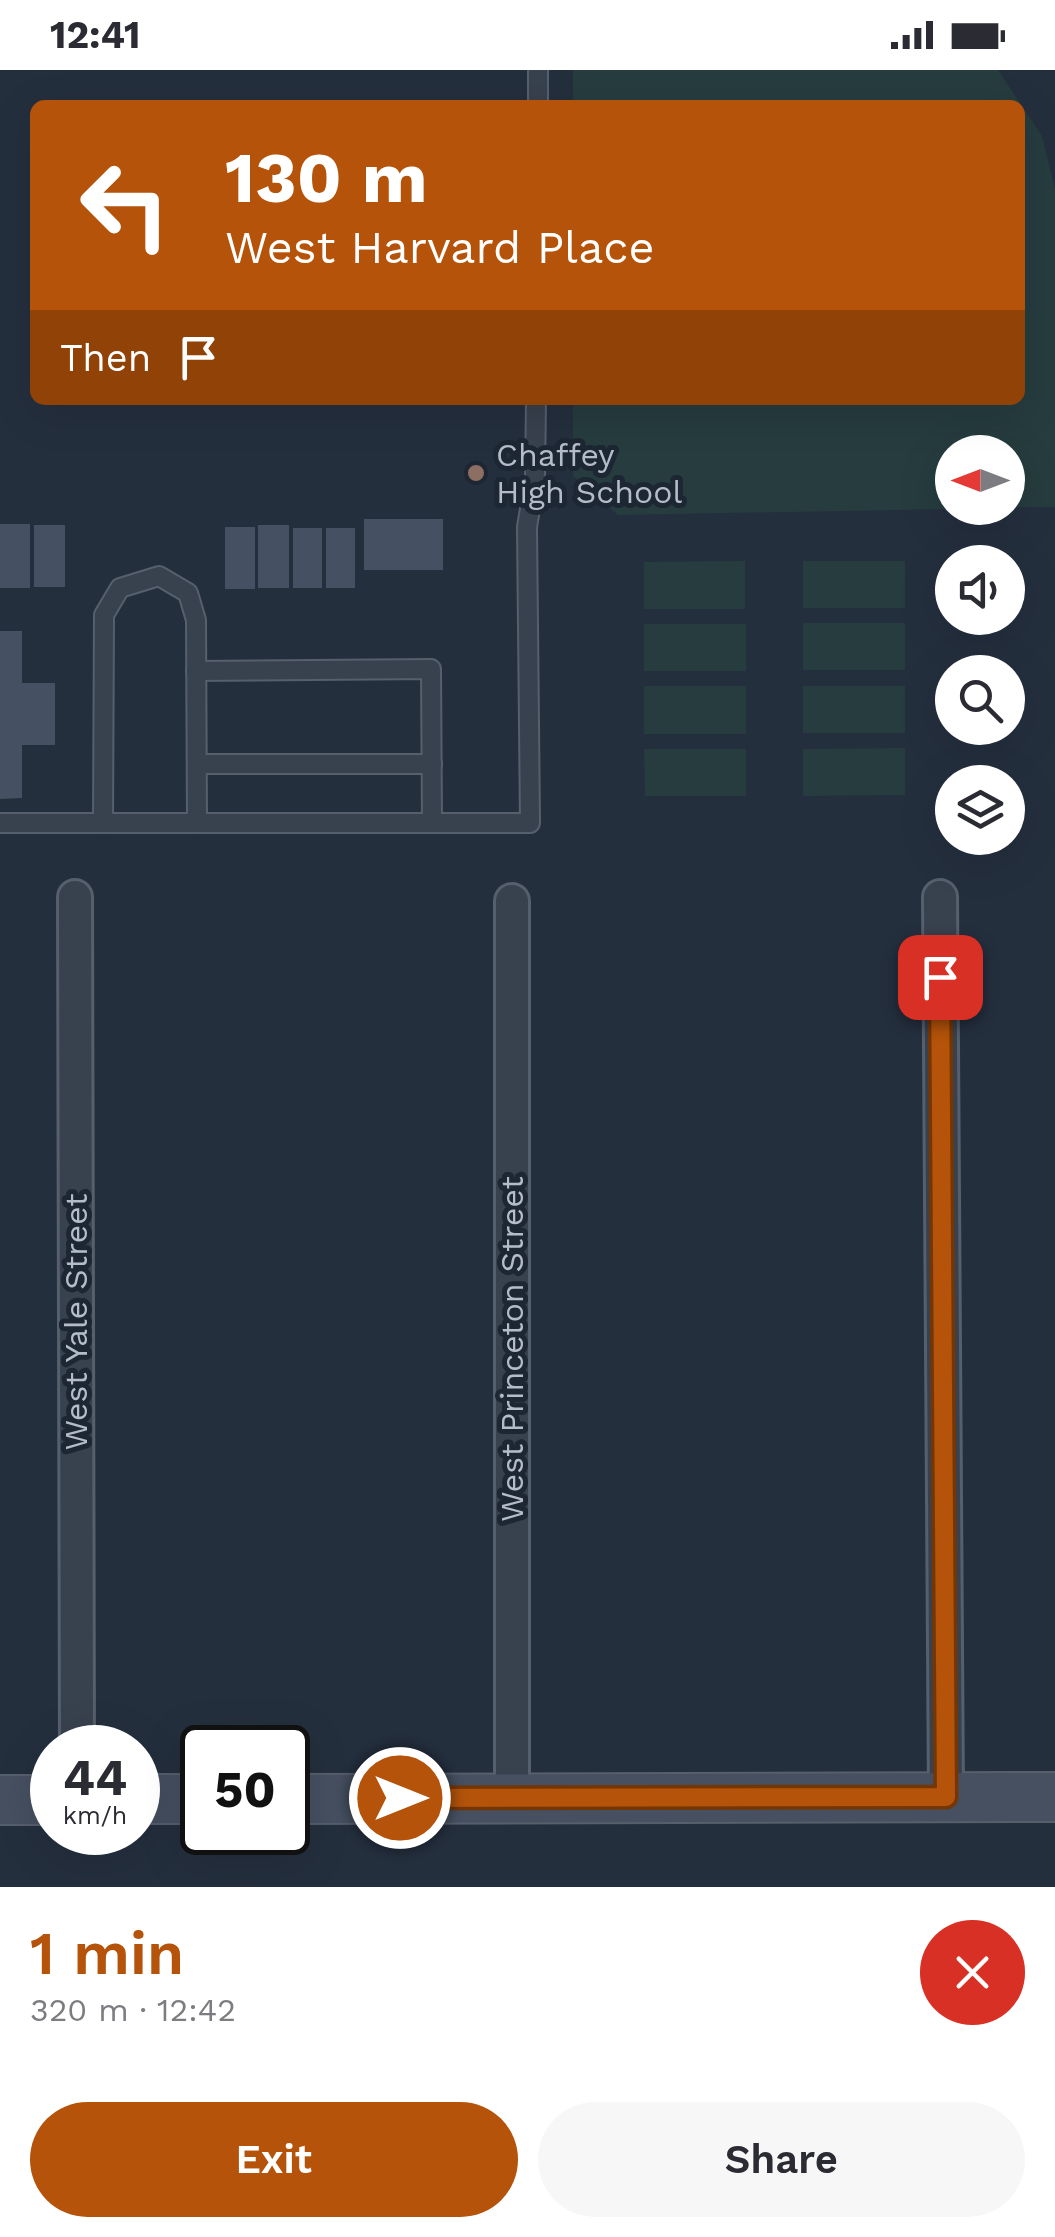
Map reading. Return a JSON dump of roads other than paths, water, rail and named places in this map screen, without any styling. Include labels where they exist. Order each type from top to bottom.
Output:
[{"type":"main road","points":[[310,1798],[1055,1797]]},
{"type":"main road","points":[[0,1800],[30,1800]]},
{"type":"street","name":"West Yale Street","points":[[75,898],[77,1725]]},
{"type":"street","points":[[940,898],[946,1797]]},
{"type":"street","name":"West Princeton Street","points":[[512,902],[512,1798]]},
{"type":"lane","points":[[538,70],[538,100]]},
{"type":"lane","points":[[0,823],[530,823],[527,528],[535,480],[536,405]]},
{"type":"lane","points":[[103,823],[104,615],[120,588],[158,576],[188,593],[196,620],[196,823]]},
{"type":"lane","points":[[196,671],[431,669],[432,822]]},
{"type":"lane","points":[[196,764],[432,764]]},
{"type":"place","name":"Chaffey High School","points":[[476,473]]}]
